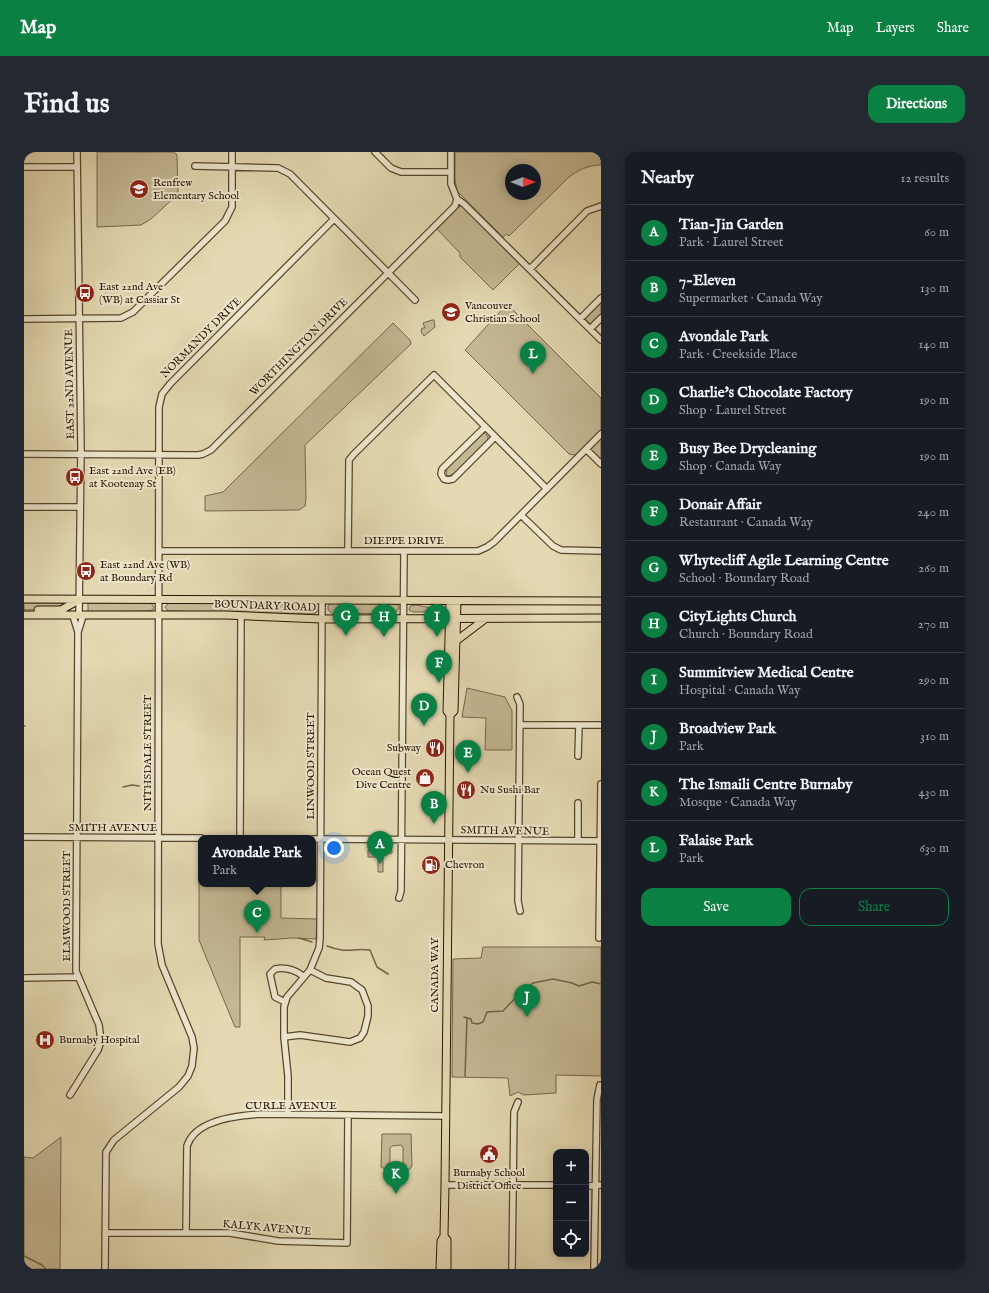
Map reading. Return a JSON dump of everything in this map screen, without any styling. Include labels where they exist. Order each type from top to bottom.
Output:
[{"type":"main road","name":"BOUNDARY ROAD","points":[[24,599],[601,602]]},
{"type":"main road","points":[[24,614],[61,610],[79,600]]},
{"type":"main road","name":"CANADA WAY","points":[[440,1269],[441,1241],[444,1236],[446,1116],[450,715],[447,710],[453,601]]},
{"type":"main road","name":"BOUNDARY ROAD","points":[[24,614],[78,616],[241,616],[322,619],[601,618]]},
{"type":"main road","name":"CANADA WAY","points":[[450,715],[454,711],[456,641],[453,618]]},
{"type":"main road","points":[[456,641],[486,618]]},
{"type":"main road","name":"CANADA WAY","points":[[444,1236],[447,1240],[447,1269]]},
{"type":"street","name":"EAST 22ND AVENUE","points":[[76,152],[81,454],[78,616]]},
{"type":"street","points":[[24,319],[121,318],[134,312],[225,221],[232,207],[232,152]]},
{"type":"street","points":[[375,152],[391,168],[400,172],[451,172]]},
{"type":"street","points":[[451,152],[451,184],[457,199],[464,204],[601,340]]},
{"type":"street","points":[[195,166],[278,168],[290,174],[415,300]]},
{"type":"street","points":[[24,167],[77,167]]},
{"type":"street","name":"WORTHINGTON DRIVE","points":[[24,454],[159,455],[203,454],[211,450],[455,206],[457,199]]},
{"type":"street","points":[[530,269],[587,211],[601,206]]},
{"type":"street","name":"NORMANDY DRIVE","points":[[158,600],[159,407],[162,394],[170,384],[334,219]]},
{"type":"street","points":[[580,319],[601,298]]},
{"type":"street","points":[[590,329],[601,318]]},
{"type":"street","points":[[348,551],[349,460],[434,375],[547,489]]},
{"type":"street","points":[[485,427],[442,469],[441,474],[444,479],[453,479],[495,437]]},
{"type":"street","name":"DIEPPE DRIVE","points":[[159,551],[478,551],[491,544],[601,434]]},
{"type":"street","points":[[586,449],[601,464]]},
{"type":"street","points":[[24,507],[80,507]]},
{"type":"street","points":[[521,515],[557,548],[569,551],[601,551]]},
{"type":"street","points":[[399,898],[401,891],[402,840],[404,551]]},
{"type":"street","name":"NITHSDALE STREET","points":[[105,1269],[105,1158],[107,1149],[114,1140],[182,1084],[190,1071],[193,1061],[192,1037],[162,965],[158,949],[158,600]]},
{"type":"street","name":"LINWOOD STREET","points":[[285,1002],[310,970],[319,948],[320,940],[322,600]]},
{"type":"street","name":"ELMWOOD STREET","points":[[70,1095],[98,1050],[101,1041],[99,1025],[78,977],[78,616]]},
{"type":"street","name":"ELMWOOD STREET","points":[[78,616],[78,632]]},
{"type":"street","points":[[240,835],[241,616]]},
{"type":"street","points":[[517,697],[520,704],[518,841],[518,901],[520,910]]},
{"type":"street","points":[[520,725],[601,725]]},
{"type":"street","points":[[578,756],[579,725]]},
{"type":"street","points":[[599,938],[601,784]]},
{"type":"street","points":[[578,802],[578,841]]},
{"type":"street","name":"SMITH AVENUE","points":[[24,837],[198,838]]},
{"type":"street","name":"SMITH AVENUE","points":[[316,839],[601,841]]},
{"type":"street","points":[[288,1114],[288,1076],[284,1037],[285,1002],[275,997],[270,974],[275,969],[284,968],[297,971],[304,976]]},
{"type":"street","points":[[284,1037],[300,1036],[350,1042],[359,1038],[364,1032],[368,1016],[368,1006],[362,990],[351,982],[326,978],[310,970]]},
{"type":"street","points":[[24,978],[78,977]]},
{"type":"street","points":[[594,1269],[598,1186],[597,1099],[600,1085]]},
{"type":"street","points":[[512,1269],[514,1112],[518,1102]]},
{"type":"street","name":"CURLE AVENUE","points":[[186,1233],[186,1148],[191,1138],[206,1124],[251,1114],[446,1116]]},
{"type":"street","name":"KALYK AVENUE","points":[[105,1233],[230,1233],[278,1241],[347,1243],[348,1116]]},
{"type":"street","points":[[445,1186],[553,1185]]},
{"type":"shaded area","name":"Renfrew Elementary School","points":[[97,152],[174,152],[177,155],[178,194],[151,219],[141,225],[97,227]]},
{"type":"shaded area","points":[[455,152],[601,152],[601,165],[583,168],[568,178],[509,236],[507,234],[503,237],[457,191],[455,180]]},
{"type":"shaded area","points":[[460,206],[465,208],[520,263],[493,290],[460,257],[460,253],[437,229]]},
{"type":"shaded area","points":[[601,302],[601,315],[594,322],[589,324],[585,321],[586,317]]},
{"type":"shaded area","points":[[507,304],[601,398],[601,461],[585,446],[575,455],[569,454],[465,350]]},
{"type":"shaded area","points":[[434,320],[435,327],[424,336],[421,332],[422,328],[425,328],[423,323]]},
{"type":"shaded area","points":[[393,323],[410,340],[411,344],[305,445],[305,506],[299,510],[205,511],[205,496],[223,492]]},
{"type":"shaded area","points":[[484,433],[488,436],[488,440],[456,473],[448,476],[446,475],[447,468]]},
{"type":"shaded area","points":[[24,603],[68,603],[68,605],[49,609],[24,610]]},
{"type":"shaded area","points":[[88,603],[151,603],[154,607],[153,610],[149,611],[88,612]]},
{"type":"shaded area","points":[[169,603],[314,603],[317,605],[317,612],[313,614],[168,611],[165,607]]},
{"type":"shaded area","points":[[331,603],[394,603],[398,605],[399,608],[393,613],[333,614],[328,610],[328,606]]},
{"type":"shaded area","points":[[415,605],[433,608],[444,612],[413,612],[409,610],[410,606]]},
{"type":"shaded area","points":[[467,688],[505,697],[512,711],[512,750],[485,750],[486,718],[462,717]]},
{"type":"shaded area","points":[[368,850],[392,850],[392,853],[383,854],[383,872],[378,872],[378,857],[368,857]]},
{"type":"shaded area","points":[[199,887],[281,887],[281,918],[317,919],[316,939],[292,938],[264,940],[265,937],[240,937],[240,1027],[235,1027],[199,940]]},
{"type":"shaded area","points":[[483,947],[601,947],[601,1076],[556,1075],[556,1093],[524,1095],[518,1092],[510,1096],[508,1078],[452,1077],[453,959],[481,958]]},
{"type":"shaded area","points":[[382,1134],[411,1134],[412,1166],[409,1170],[406,1170],[406,1165],[403,1163],[403,1148],[401,1145],[392,1146],[390,1148],[390,1163],[387,1164],[387,1170],[381,1167]]},
{"type":"shaded area","points":[[61,1137],[60,1269],[24,1269],[24,1157],[33,1158]]},
{"type":"waterway","points":[[123,787],[132,785],[139,786]]},
{"type":"waterway","points":[[299,938],[312,942]]},
{"type":"waterway","points":[[327,946],[339,950],[370,950],[377,967],[388,974]]},
{"type":"waterway","points":[[464,1017],[471,1019],[472,1023],[478,1024],[483,1022],[487,1012],[503,1011],[521,992],[533,983],[553,979],[579,986],[592,982],[601,984]]},
{"type":"waterway","points":[[465,1076],[467,1018]]},
{"type":"waterway","points":[[24,1256],[42,1265],[46,1269]]},
{"type":"place","name":"Renfrew Elementary School","points":[[139,189]]},
{"type":"place","name":"East 22nd Ave (WB) at Cassiar St","points":[[85,293]]},
{"type":"place","name":"Vancouver Christian School","points":[[451,312]]},
{"type":"place","name":"Falaise Park","points":[[533,374]]},
{"type":"place","name":"East 22nd Ave (EB) at Kootenay St","points":[[75,477]]},
{"type":"place","name":"East 22nd Ave (WB) at Boundary Rd","points":[[86,571]]},
{"type":"place","name":"Whytecliff Agile Learning Centre","points":[[346,636]]},
{"type":"place","name":"CityLights Church","points":[[384,637]]},
{"type":"place","name":"Summitview Medical Centre","points":[[437,637]]},
{"type":"place","name":"Donair Affair","points":[[439,683]]},
{"type":"place","name":"Charlie's Chocolate Factory","points":[[424,726]]},
{"type":"place","name":"Subway","points":[[435,748]]},
{"type":"place","name":"Busy Bee Drycleaning","points":[[468,773]]},
{"type":"place","name":"Ocean Quest Dive Centre","points":[[425,778]]},
{"type":"place","name":"Nu Sushi Bar","points":[[466,790]]},
{"type":"place","name":"7-Eleven","points":[[434,824]]},
{"type":"place","name":"Tian-Jin Garden","points":[[380,864]]},
{"type":"place","name":"Chevron","points":[[431,865]]},
{"type":"place","name":"Avondale Park","points":[[257,933]]},
{"type":"place","name":"Broadview Park","points":[[527,1017]]},
{"type":"place","name":"Burnaby Hospital","points":[[45,1040]]},
{"type":"place","name":"Burnaby School District Office","points":[[489,1154]]},
{"type":"place","name":"The Ismaili Centre Burnaby","points":[[396,1194]]}]
